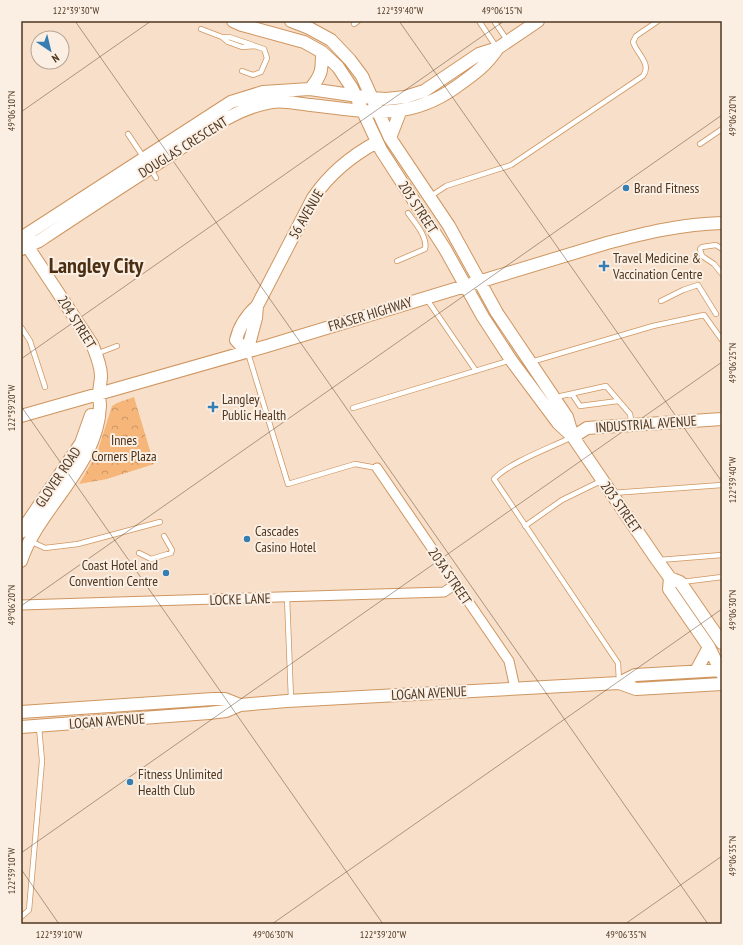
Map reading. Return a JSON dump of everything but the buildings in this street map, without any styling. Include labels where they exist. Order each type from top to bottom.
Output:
[{"type":"main road","name":"203 STREET","points":[[233,21],[242,25],[304,42],[322,52],[338,67],[356,97],[377,142],[445,249],[482,317],[511,360],[558,423],[573,437],[657,560],[675,580],[722,643]]},
{"type":"main road","name":"203 STREET","points":[[291,21],[309,28],[331,40],[350,60],[362,76],[390,138],[459,243],[497,313],[567,417],[573,437]]},
{"type":"main road","points":[[356,97],[386,99],[405,97],[424,91],[479,54],[498,48],[538,21]]},
{"type":"main road","points":[[362,111],[400,112],[432,103],[486,65],[498,48]]},
{"type":"main road","points":[[310,89],[319,79],[322,72],[322,52]]},
{"type":"main road","name":"DOUGLAS CRESCENT","points":[[150,168],[232,102],[263,92],[310,89],[356,97]]},
{"type":"main road","name":"DOUGLAS CRESCENT","points":[[22,241],[150,168],[224,121],[248,109],[264,104],[284,102],[362,111]]},
{"type":"main road","points":[[390,138],[400,112]]},
{"type":"main road","name":"56 AVENUE","points":[[247,352],[236,340],[248,314],[257,306],[305,212],[323,184],[343,164],[377,142]]},
{"type":"main road","name":"FRASER HIGHWAY","points":[[21,416],[247,352],[607,242],[658,229],[722,222]]},
{"type":"main road","name":"204 STREET","points":[[22,241],[86,334],[96,354],[101,376],[99,394]]},
{"type":"main road","name":"GLOVER ROAD","points":[[21,532],[81,443],[99,394]]},
{"type":"main road","name":"GLOVER ROAD","points":[[21,561],[25,539],[85,455],[98,422],[100,407],[99,394]]},
{"type":"main road","name":"INDUSTRIAL AVENUE","points":[[573,437],[584,429],[722,419]]},
{"type":"main road","name":"203 STREET","points":[[675,580],[669,589],[709,647],[722,671]]},
{"type":"main road","points":[[696,670],[709,647]]},
{"type":"main road","name":"LOGAN AVENUE","points":[[619,683],[636,675],[696,670],[722,671]]},
{"type":"main road","name":"LOGAN AVENUE","points":[[21,727],[209,713],[226,711],[240,705],[291,701],[619,683],[636,689],[722,684]]},
{"type":"main road","name":"LOGAN AVENUE","points":[[21,712],[212,698],[225,699],[240,705]]},
{"type":"street","name":"203A STREET","points":[[377,468],[509,661],[514,688]]},
{"type":"street","name":"LOCKE LANE","points":[[21,605],[444,592],[456,584]]},
{"type":"lane","points":[[479,21],[498,48]]},
{"type":"lane","points":[[494,21],[508,41]]},
{"type":"lane","points":[[430,197],[446,186],[511,165],[643,76],[646,71],[646,65],[635,49],[633,42],[636,36],[658,21]]},
{"type":"lane","points":[[201,29],[242,47],[254,46],[264,49],[267,54],[267,58],[261,72],[253,75],[242,71]]},
{"type":"lane","points":[[700,144],[722,129]]},
{"type":"lane","points":[[128,134],[150,168]]},
{"type":"lane","points":[[398,261],[421,252],[426,246],[421,232],[408,214]]},
{"type":"lane","points":[[722,249],[716,245],[702,247],[700,249],[702,256],[714,264],[722,274]]},
{"type":"lane","points":[[661,301],[698,285],[716,314]]},
{"type":"lane","points":[[425,297],[476,371]]},
{"type":"lane","points":[[529,362],[653,326],[704,315],[722,340]]},
{"type":"lane","points":[[21,327],[30,341],[45,387]]},
{"type":"lane","points":[[96,354],[117,346]]},
{"type":"lane","points":[[247,352],[288,484],[355,464],[377,468]]},
{"type":"lane","points":[[353,408],[511,360]]},
{"type":"lane","points":[[555,399],[606,386],[630,414],[633,425]]},
{"type":"lane","points":[[572,394],[580,406],[618,401]]},
{"type":"lane","points":[[573,437],[515,465],[500,474],[494,480],[618,663],[619,683]]},
{"type":"lane","points":[[525,526],[562,500],[602,480]]},
{"type":"lane","points":[[611,493],[722,484]]},
{"type":"lane","points":[[25,539],[45,548],[78,544],[160,522]]},
{"type":"lane","points":[[139,553],[151,559],[171,553],[172,550],[164,536]]},
{"type":"lane","points":[[657,560],[722,555]]},
{"type":"lane","points":[[675,580],[722,577]]},
{"type":"lane","points":[[287,597],[291,701]]},
{"type":"lane","points":[[21,917],[29,910],[42,761],[39,726]]},
{"type":"green space","name":"Innes Corners Plaza","points":[[134,397],[154,464],[107,479],[79,484],[97,453],[112,406]]},
{"type":"place","name":"Brand Fitness","points":[[626,188]]},
{"type":"place","name":"Travel Medicine & Vaccination Centre","points":[[604,266]]},
{"type":"place","name":"Langley Public Health","points":[[213,407]]},
{"type":"place","name":"Cascades Casino Hotel","points":[[247,539]]},
{"type":"place","name":"Coast Hotel and Convention Centre","points":[[166,573]]},
{"type":"place","name":"Fitness Unlimited Health Club","points":[[130,782]]},
{"type":"district","name":"Langley City","points":[[96,265]]}]
